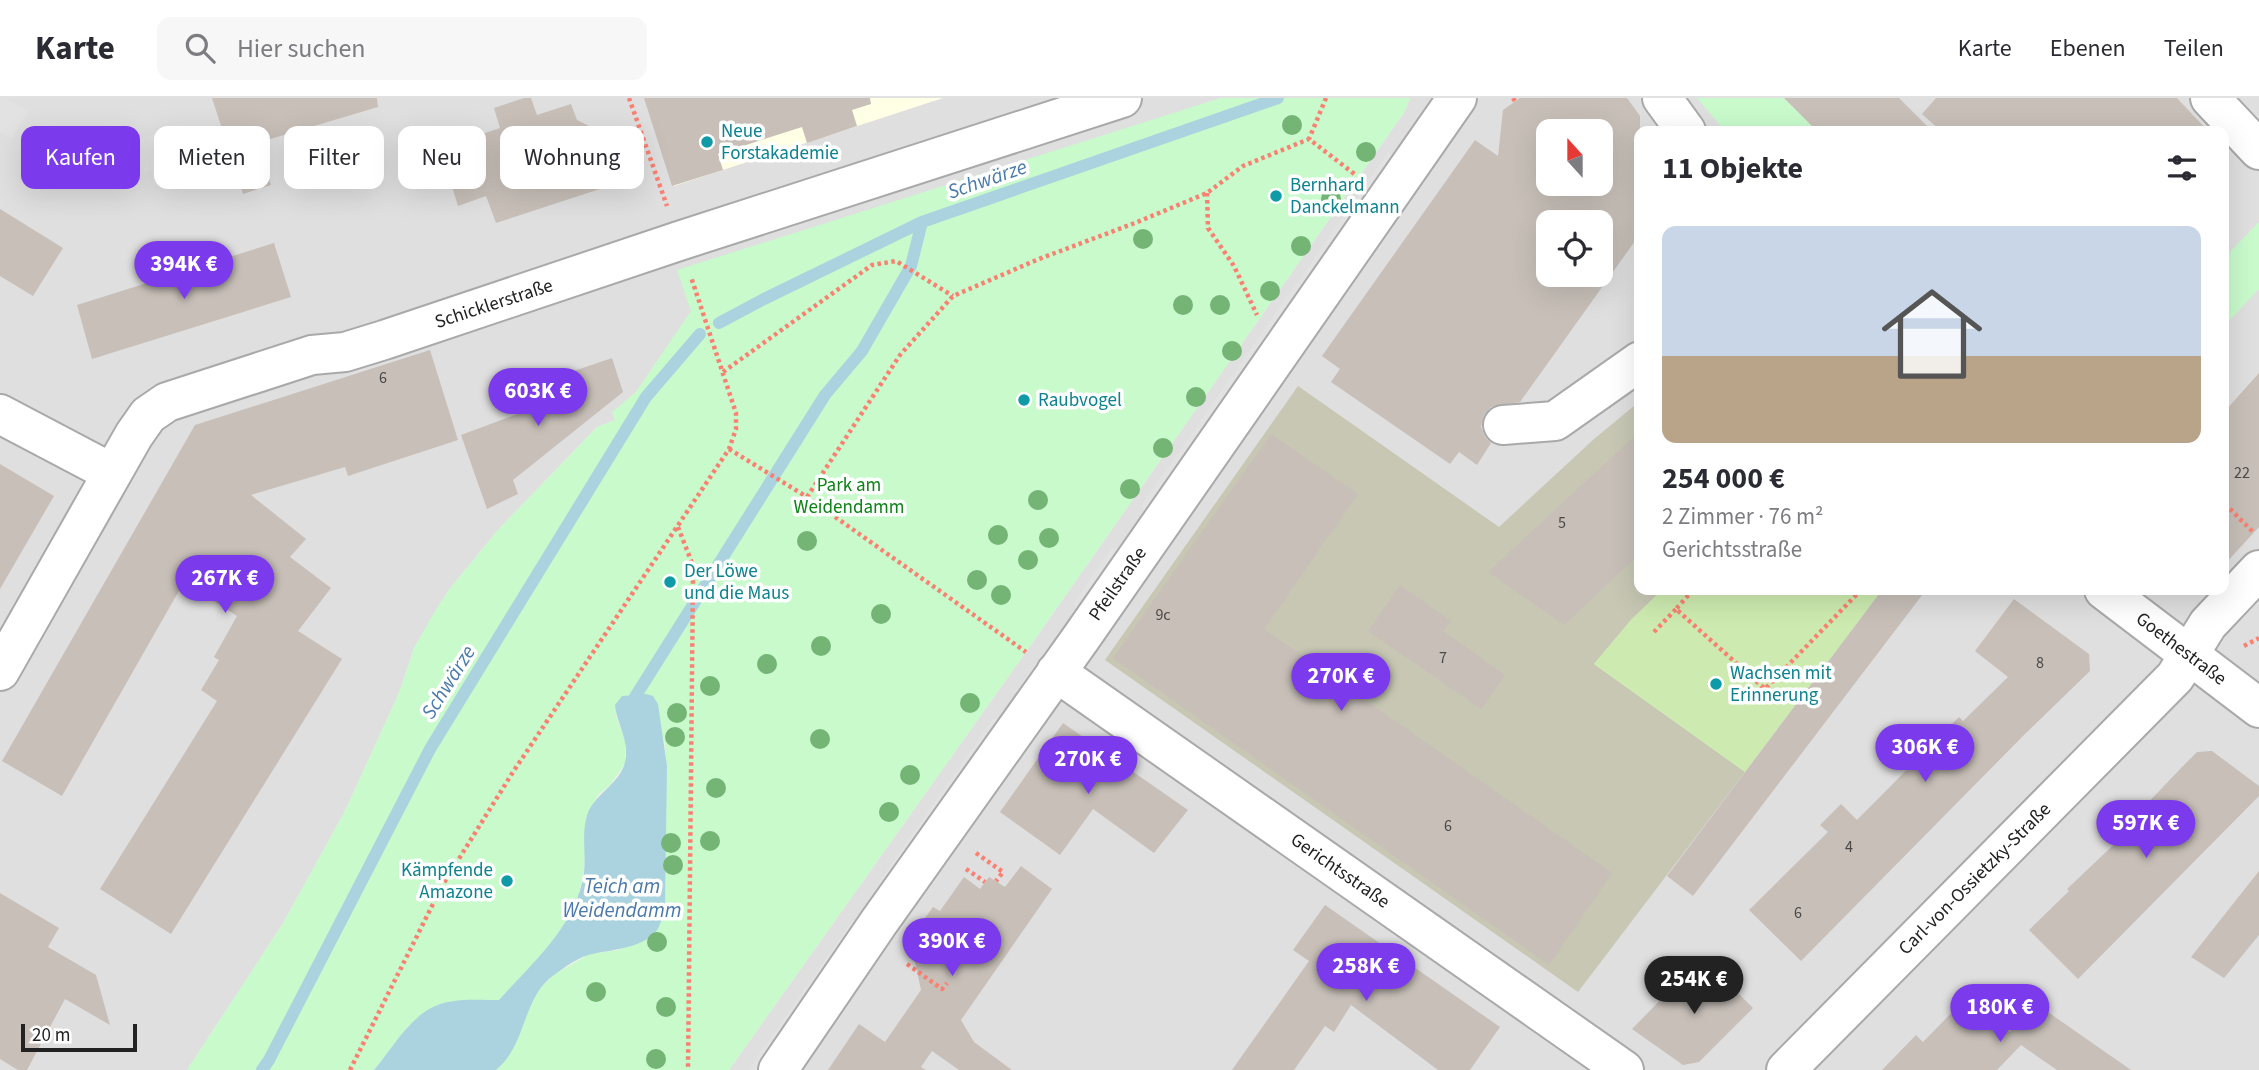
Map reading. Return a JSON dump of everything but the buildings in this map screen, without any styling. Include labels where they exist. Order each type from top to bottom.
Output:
[{"type":"street","name":"Schicklerstraße","points":[[0,671],[134,435],[148,415],[167,402],[313,355],[345,352],[371,344],[1122,98]]},
{"type":"street","name":"Pfeilstraße","points":[[778,1070],[879,922],[1043,663],[1457,98]]},
{"type":"street","points":[[1662,98],[1682,126]]},
{"type":"street","points":[[2210,98],[2259,150]]},
{"type":"street","points":[[1503,425],[1555,421],[1634,365]]},
{"type":"street","points":[[0,414],[112,473]]},
{"type":"street","name":"Carl-von-Ossietzky-Straße","points":[[1786,1070],[2165,687],[2208,624],[2259,570]]},
{"type":"street","name":"Goethestraße","points":[[2111,595],[2259,708]]},
{"type":"street","name":"Gerichtsstraße","points":[[1043,663],[1624,1070]]},
{"type":"path","points":[[629,98],[679,241]]},
{"type":"path","points":[[806,496],[900,355],[953,296],[1208,192],[1244,166],[1309,139],[1326,98]]},
{"type":"path","points":[[1309,139],[1362,179]]},
{"type":"path","points":[[1208,192],[1208,228],[1234,266],[1261,323]]},
{"type":"path","points":[[723,372],[872,265],[896,261],[953,296]]},
{"type":"path","points":[[350,1070],[442,886],[520,761],[729,449],[736,429],[736,413],[700,306]]},
{"type":"path","points":[[729,449],[806,496],[1043,663]]},
{"type":"path","points":[[2229,508],[2259,537]]},
{"type":"path","points":[[678,526],[692,563],[693,577],[688,1070]]},
{"type":"path","points":[[1654,632],[1689,595]]},
{"type":"path","points":[[1676,609],[1765,688],[1856,595]]},
{"type":"path","points":[[976,853],[1003,872],[996,881]]},
{"type":"path","points":[[964,867],[985,882]]},
{"type":"path","points":[[907,964],[942,989],[947,983]]},
{"type":"shaded area","points":[[0,98],[1221,98],[1182,111],[692,311],[636,392],[613,412],[615,420],[597,427],[498,530],[448,591],[414,648],[399,693],[345,811],[282,925],[187,1070],[0,1070]]},
{"type":"shaded area","points":[[0,98],[5,98],[28,111],[12,139],[0,132]]},
{"type":"shaded area","name":"Neue Forstakademie","points":[[646,98],[943,98],[674,186]]},
{"type":"shaded area","points":[[1410,98],[2259,98],[2259,1070],[729,1070],[1033,642],[1405,111]]},
{"type":"shaded area","points":[[154,134],[154,169],[140,174],[140,139]]},
{"type":"shaded area","points":[[1388,152],[1399,160],[1146,522],[1142,505]]},
{"type":"shaded area","points":[[1298,386],[1499,527],[1594,439],[1634,406],[1634,595],[1657,595],[1631,620],[1594,664],[1745,772],[1578,992],[1105,660]]},
{"type":"shaded area","points":[[1131,544],[1078,619],[1074,602],[1111,549]]},
{"type":"shaded area","points":[[1011,716],[884,897],[880,880],[993,719]]},
{"type":"shaded area","points":[[871,917],[764,1070],[748,1070],[852,921]]},
{"type":"green space","name":"Park am Weidendamm","points":[[1221,98],[1410,98],[1405,111],[1033,642],[729,1070],[496,1070],[501,1066],[536,993],[552,976],[589,954],[619,950],[654,934],[661,921],[667,766],[664,740],[646,694],[622,696],[616,716],[625,740],[625,764],[610,785],[598,795],[586,817],[584,871],[576,906],[547,949],[499,1000],[464,1000],[409,1025],[374,1070],[187,1070],[282,925],[345,811],[399,693],[414,648],[448,591],[498,530],[597,427],[615,420],[612,412],[636,392],[691,311],[677,270]]},
{"type":"green space","points":[[1697,98],[1784,98],[1812,126],[1721,126]]},
{"type":"green space","points":[[2259,222],[2259,289],[2229,321],[2229,253]]},
{"type":"green space","name":"Wachsen mit Erinnerung","points":[[1657,595],[1878,595],[1745,772],[1594,664],[1631,620]]},
{"type":"water","name":"Teich am Weidendamm","points":[[622,696],[653,696],[658,704],[667,766],[665,904],[654,934],[633,945],[583,957],[554,975],[536,996],[514,1048],[496,1070],[374,1070],[406,1029],[429,1009],[464,1000],[499,1000],[539,957],[563,926],[572,910],[584,873],[584,832],[589,811],[599,796],[618,777],[625,762],[625,740],[615,705]]},
{"type":"waterway","name":"Schwärze","points":[[719,323],[922,222],[1278,98]]},
{"type":"waterway","points":[[639,712],[635,697],[825,395],[862,351],[911,266],[922,222]]},
{"type":"waterway","name":"Schwärze","points":[[262,1070],[430,749],[646,397],[700,334]]},
{"type":"place","name":"Neue Forstakademie","points":[[707,142]]},
{"type":"place","name":"Bernhard Danckelmann","points":[[1276,196]]},
{"type":"place","name":"Raubvogel","points":[[1024,400]]},
{"type":"place","name":"Der Löwe und die Maus","points":[[670,582]]},
{"type":"place","name":"Wachsen mit Erinnerung","points":[[1716,684]]},
{"type":"place","name":"Kämpfende Amazone","points":[[507,881]]}]
